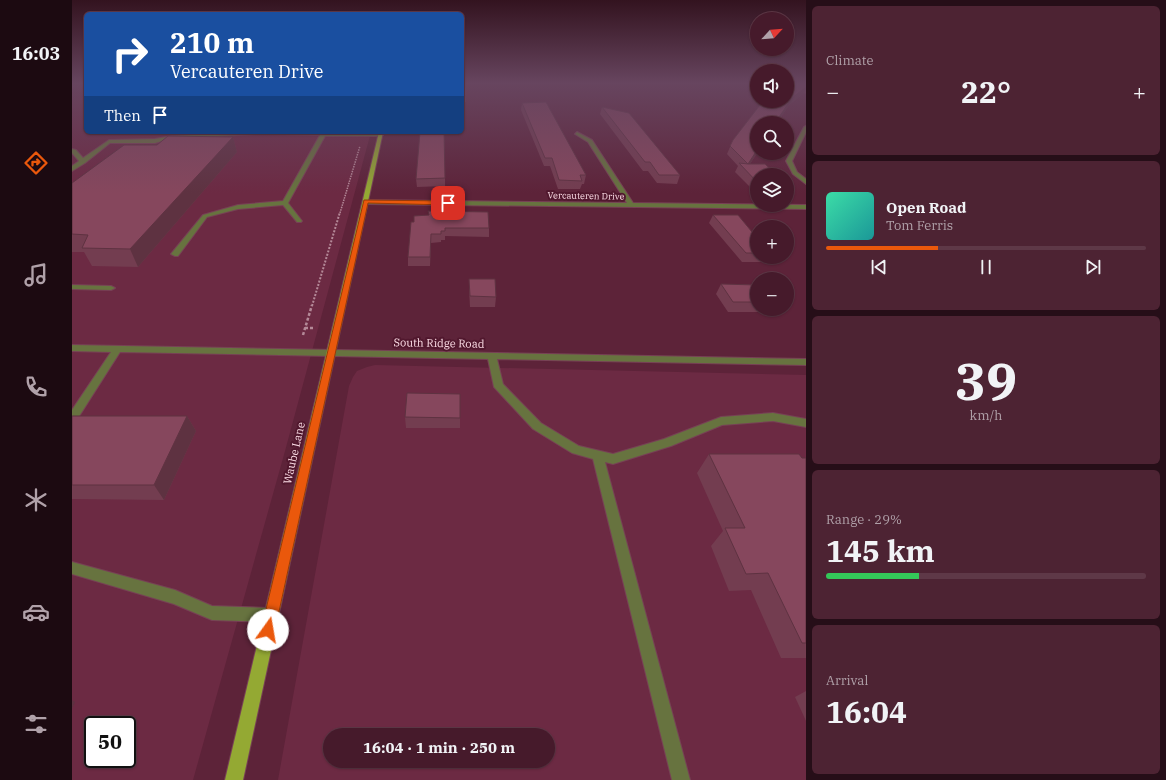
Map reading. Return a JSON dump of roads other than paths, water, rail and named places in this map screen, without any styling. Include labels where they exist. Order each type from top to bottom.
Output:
[{"type":"main road","name":"Waube Lane","points":[[234,780],[381,134]]},
{"type":"street","points":[[806,127],[789,161],[795,173],[806,182]]},
{"type":"street","points":[[577,133],[590,141],[631,205]]},
{"type":"street","points":[[72,169],[109,142],[156,141],[172,136],[230,134]]},
{"type":"street","points":[[285,203],[295,188],[314,148],[323,134]]},
{"type":"street","points":[[363,134],[381,134]]},
{"type":"street","points":[[72,151],[74,151],[83,162]]},
{"type":"street","name":"Vercauteren Drive","points":[[366,202],[806,207]]},
{"type":"street","points":[[285,203],[299,221]]},
{"type":"street","points":[[175,254],[205,216],[238,207],[285,203]]},
{"type":"street","points":[[72,287],[111,288]]},
{"type":"street","name":"South Ridge Road","points":[[72,348],[806,362]]},
{"type":"street","points":[[72,418],[117,349]]},
{"type":"street","points":[[492,356],[498,385],[537,426],[576,450],[598,456],[613,459],[667,443],[721,421],[773,417],[806,423]]},
{"type":"street","points":[[598,456],[681,780]]},
{"type":"street","points":[[72,568],[175,597],[212,613],[272,615]]}]
